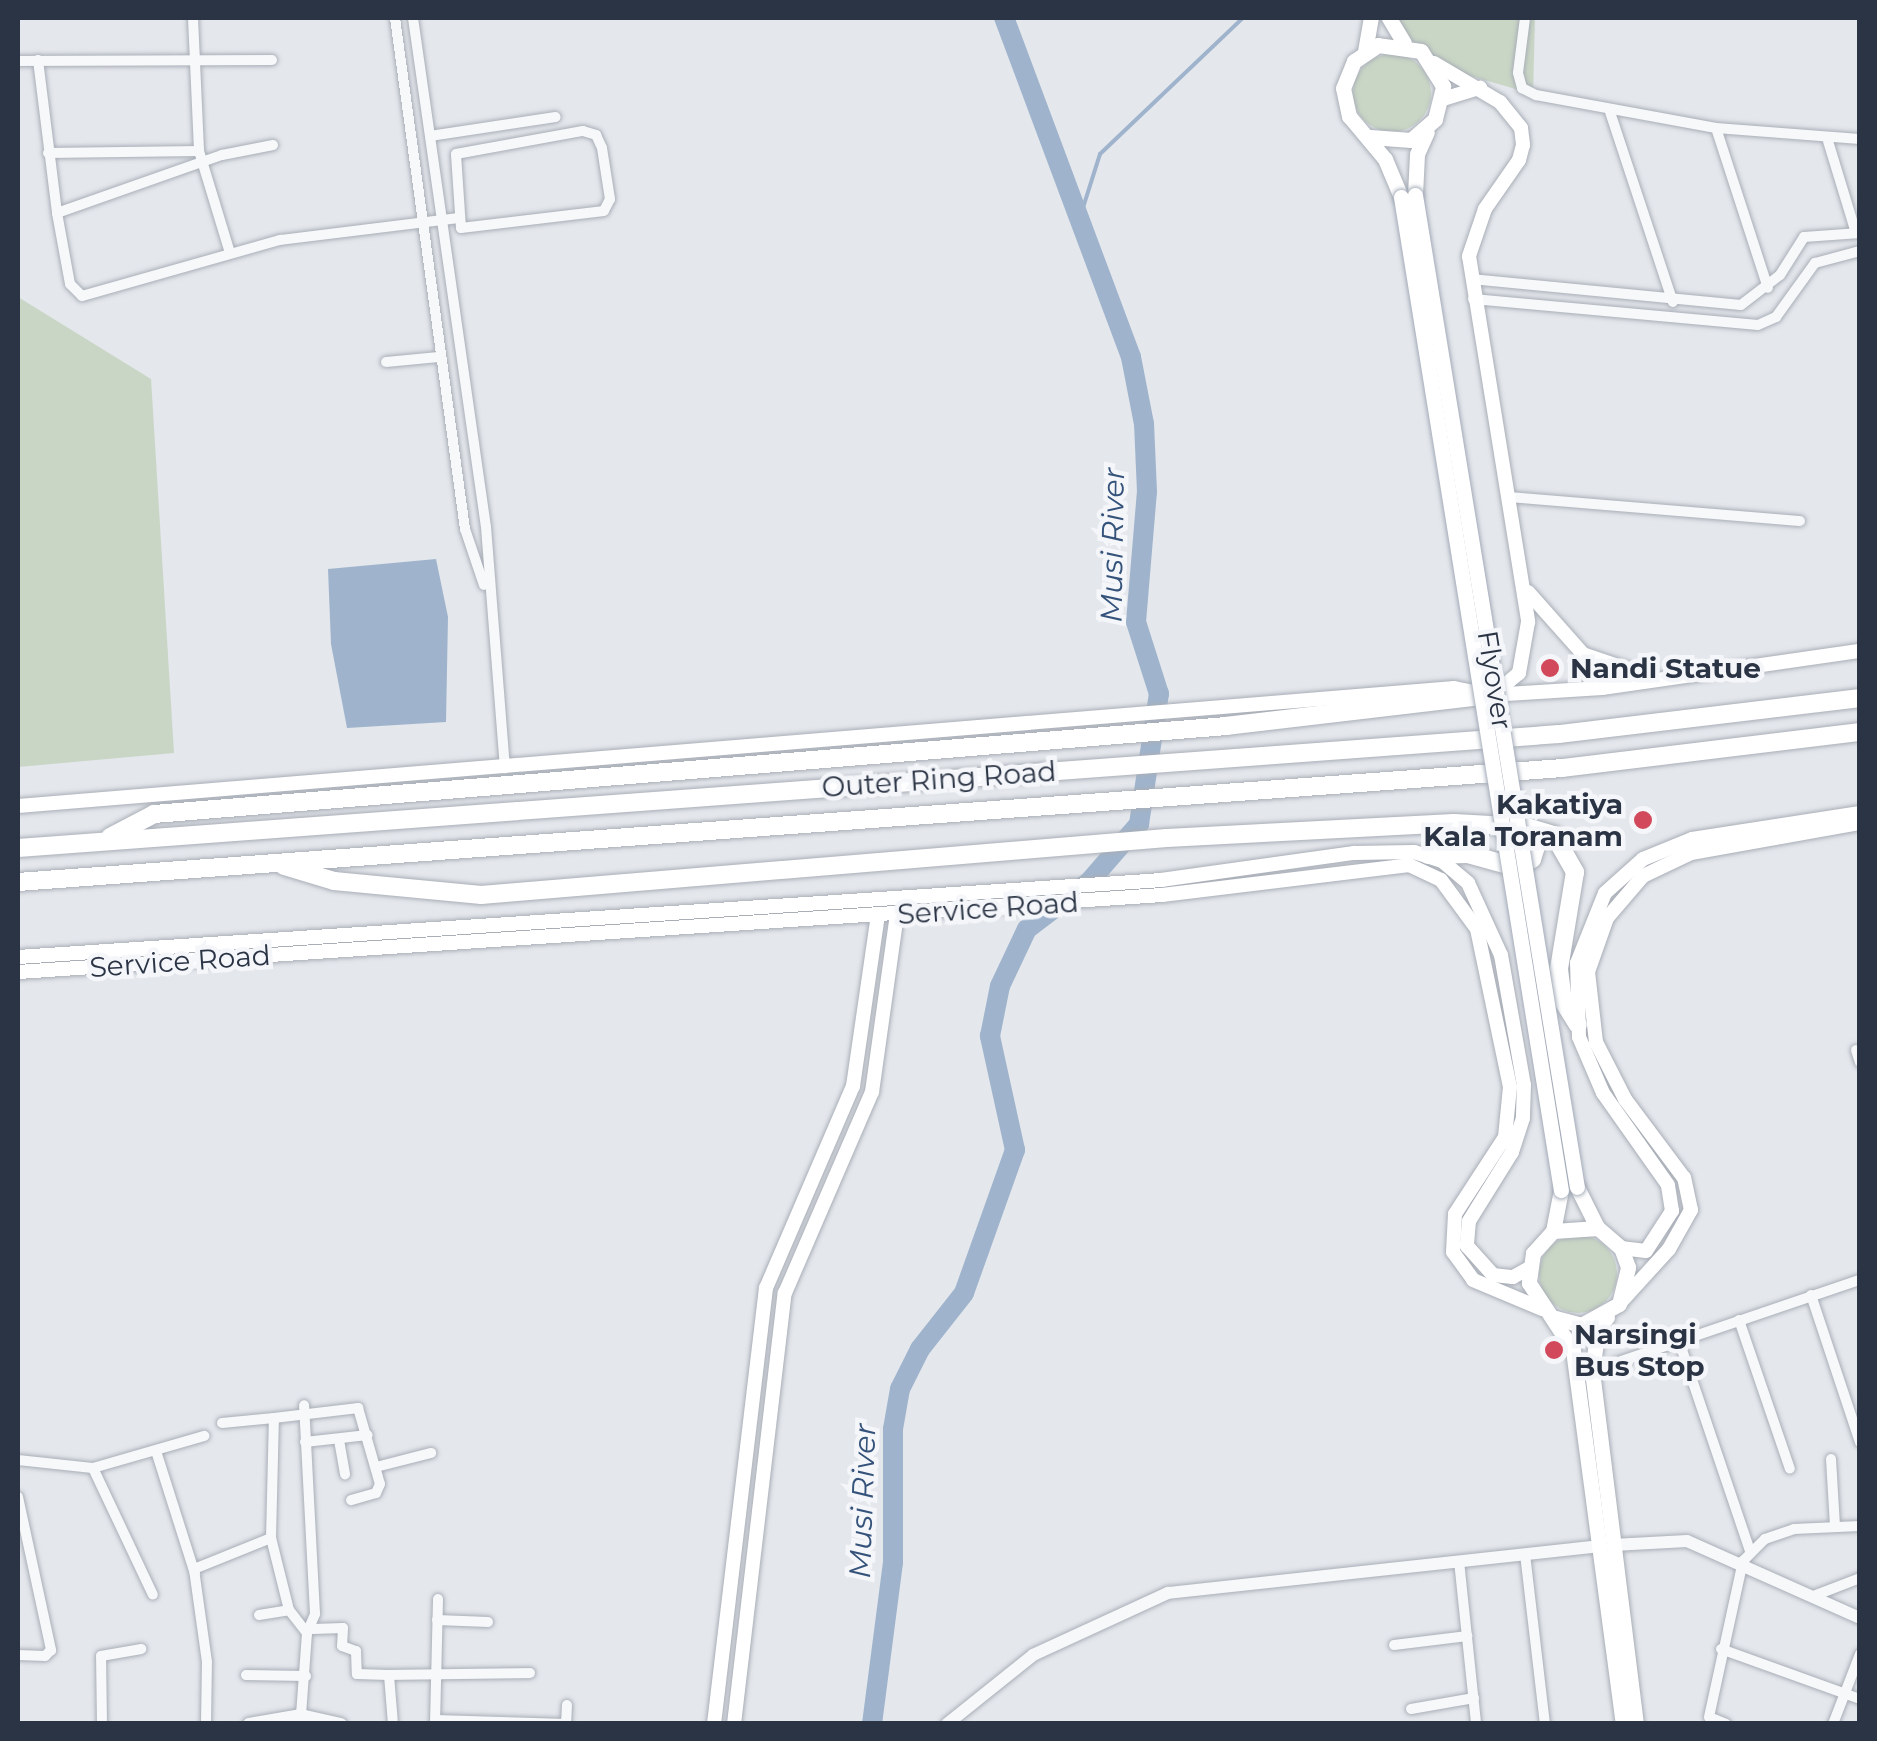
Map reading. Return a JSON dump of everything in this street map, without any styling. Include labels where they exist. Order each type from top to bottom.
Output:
[{"type":"highway","points":[[105,840],[154,814],[1065,739],[1224,718],[1492,696]]},
{"type":"highway","name":"Outer Ring Road","points":[[18,848],[1573,733],[1860,698]]},
{"type":"highway","name":"Outer Ring Road","points":[[18,882],[1645,761],[1860,732]]},
{"type":"highway","points":[[272,863],[334,882],[481,895],[1167,838],[1454,823],[1540,832],[1566,850],[1575,872],[1558,970],[1564,1001],[1578,1025]]},
{"type":"highway","points":[[1428,855],[1468,854],[1514,867],[1532,859],[1540,832]]},
{"type":"main road","points":[[1372,18],[1365,51],[1344,88],[1350,116],[1370,137],[1411,140],[1428,128],[1443,99],[1434,63]]},
{"type":"main road","points":[[1389,18],[1407,46]]},
{"type":"main road","points":[[1365,51],[1392,42],[1407,46],[1480,88],[1512,114],[1523,145],[1473,234],[1473,299],[1524,582],[1525,652],[1509,686],[1492,696]]},
{"type":"main road","points":[[1443,99],[1480,88]]},
{"type":"main road","name":"Flyover","points":[[1428,128],[1416,154],[1408,196],[1569,1188],[1598,1228]]},
{"type":"main road","name":"Flyover","points":[[1370,137],[1408,196]]},
{"type":"main road","points":[[1524,582],[1542,616],[1583,654],[1659,680]]},
{"type":"main road","points":[[1492,696],[1659,680],[1860,651]]},
{"type":"main road","points":[[18,806],[993,726],[1224,718]]},
{"type":"main road","points":[[1428,855],[1456,870],[1488,918],[1501,955],[1524,1085],[1519,1135],[1474,1211],[1466,1246],[1494,1275],[1513,1277],[1528,1268],[1554,1230],[1598,1228],[1621,1248],[1646,1251],[1660,1237],[1671,1197],[1598,1083],[1578,1025],[1574,997],[1581,949],[1605,893],[1621,875],[1692,839],[1860,814]]},
{"type":"main road","points":[[1623,1724],[1592,1371],[1598,1328],[1668,1250],[1691,1210],[1684,1178],[1625,1099],[1596,1042],[1588,972],[1607,918],[1642,876],[1692,853],[1860,824]]},
{"type":"main road","name":"Service Road","points":[[1162,888],[1354,853],[1428,855]]},
{"type":"main road","name":"Service Road","points":[[18,958],[950,903],[1162,888],[1396,865],[1431,873],[1452,890],[1470,916],[1488,960],[1511,1104],[1498,1150],[1455,1214],[1453,1252],[1473,1280],[1547,1313]]},
{"type":"main road","name":"Service Road","points":[[18,972],[898,914],[950,903]]},
{"type":"main road","points":[[734,1724],[785,1293],[872,1092],[898,914]]},
{"type":"main road","points":[[714,1724],[766,1288],[853,1086],[878,915]]},
{"type":"main road","name":"Flyover","points":[[1554,1230],[1569,1188]]},
{"type":"main road","points":[[1547,1313],[1581,1325],[1614,1309],[1627,1286],[1621,1248]]},
{"type":"main road","points":[[1528,1268],[1547,1313],[1573,1350],[1636,1724]]},
{"type":"street","points":[[193,18],[200,156],[229,250]]},
{"type":"street","points":[[394,18],[465,529],[487,596]]},
{"type":"street","points":[[413,18],[486,527],[487,596],[505,768]]},
{"type":"street","points":[[1525,18],[1520,85],[1543,97],[1716,128],[1828,141],[1860,140]]},
{"type":"street","points":[[38,60],[48,153],[70,284],[82,296],[96,297],[229,250],[460,218]]},
{"type":"street","points":[[18,61],[272,60]]},
{"type":"street","points":[[407,108],[426,106]]},
{"type":"street","points":[[1610,112],[1673,302]]},
{"type":"street","points":[[430,136],[556,117]]},
{"type":"street","points":[[1716,128],[1768,288]]},
{"type":"street","points":[[584,132],[600,141],[610,199],[604,212],[470,232],[460,218],[457,198],[453,164],[459,152],[584,132]]},
{"type":"street","points":[[1471,279],[1673,302],[1740,305],[1768,288],[1804,237],[1858,233],[1828,141]]},
{"type":"street","points":[[48,153],[200,156],[273,146]]},
{"type":"street","points":[[57,213],[200,156]]},
{"type":"street","points":[[439,200],[457,198]]},
{"type":"street","points":[[1473,299],[1758,326],[1776,317],[1815,264],[1860,251]]},
{"type":"street","points":[[427,267],[448,264]]},
{"type":"street","points":[[386,362],[439,357]]},
{"type":"street","points":[[448,418],[470,415]]},
{"type":"street","points":[[1508,497],[1800,521]]},
{"type":"street","points":[[1856,1050],[1860,1062]]},
{"type":"street","points":[[1592,1371],[1860,1280]]},
{"type":"street","points":[[1811,1295],[1860,1442]]},
{"type":"street","points":[[1739,1320],[1790,1469]]},
{"type":"street","points":[[1679,1341],[1747,1556],[1721,1649],[1709,1717],[1726,1724]]},
{"type":"street","points":[[301,1715],[310,1631],[304,1405]]},
{"type":"street","points":[[222,1423],[305,1418],[353,1405],[368,1435],[379,1491],[351,1500]]},
{"type":"street","points":[[274,1418],[270,1538],[289,1610],[310,1631]]},
{"type":"street","points":[[305,1442],[368,1435]]},
{"type":"street","points":[[18,1460],[93,1468],[204,1436]]},
{"type":"street","points":[[338,1440],[345,1474]]},
{"type":"street","points":[[156,1451],[202,1598]]},
{"type":"street","points":[[376,1466],[431,1454]]},
{"type":"street","points":[[1831,1459],[1835,1527]]},
{"type":"street","points":[[93,1468],[154,1594]]},
{"type":"street","points":[[18,1498],[51,1650],[18,1655]]},
{"type":"street","points":[[1747,1556],[1794,1529],[1860,1526]]},
{"type":"street","points":[[194,1570],[270,1538]]},
{"type":"street","points":[[947,1724],[1032,1654],[1168,1593],[1606,1546],[1687,1542],[1747,1556],[1860,1618]]},
{"type":"street","points":[[1525,1554],[1545,1724]]},
{"type":"street","points":[[1459,1561],[1476,1724]]},
{"type":"street","points":[[194,1570],[207,1662],[206,1724]]},
{"type":"street","points":[[1816,1595],[1860,1578]]},
{"type":"street","points":[[438,1599],[436,1722],[566,1724],[566,1705]]},
{"type":"street","points":[[258,1615],[289,1610]]},
{"type":"street","points":[[437,1620],[488,1622]]},
{"type":"street","points":[[310,1631],[343,1628],[342,1646],[356,1651],[357,1674],[530,1673]]},
{"type":"street","points":[[1394,1645],[1467,1636]]},
{"type":"street","points":[[102,1724],[101,1656],[142,1649]]},
{"type":"street","points":[[1721,1649],[1860,1699]]},
{"type":"street","points":[[1833,1724],[1860,1654]]},
{"type":"street","points":[[246,1675],[306,1676]]},
{"type":"street","points":[[388,1675],[393,1724]]},
{"type":"street","points":[[1411,1709],[1474,1698]]},
{"type":"street","points":[[249,1724],[301,1715],[341,1724]]},
{"type":"green space","points":[[1399,18],[1535,18],[1533,94],[1450,70],[1400,32]]},
{"type":"green space","points":[[1392,54],[1420,65],[1431,93],[1420,121],[1392,132],[1364,121],[1353,93],[1364,65]]},
{"type":"green space","points":[[18,297],[151,379],[174,753],[18,767]]},
{"type":"green space","points":[[1578,1235],[1606,1246],[1617,1274],[1606,1302],[1578,1313],[1550,1302],[1539,1274],[1550,1246]]},
{"type":"water","points":[[436,559],[448,617],[446,722],[347,728],[331,644],[328,569]]},
{"type":"waterway","name":"Musi River","points":[[872,1724],[893,1562],[893,1429],[900,1389],[920,1349],[964,1293],[1015,1150],[990,1036],[1000,986],[1027,929],[1089,882],[1139,824],[1159,694],[1136,622],[1147,492],[1144,424],[1131,357],[1004,18]]},
{"type":"waterway","points":[[1081,214],[1100,154],[1243,18]]},
{"type":"place","name":"Nandi Statue","points":[[1550,668]]},
{"type":"place","name":"Kakatiya Kala Toranam","points":[[1643,820]]},
{"type":"place","name":"Narsingi Bus Stop","points":[[1554,1350]]}]
